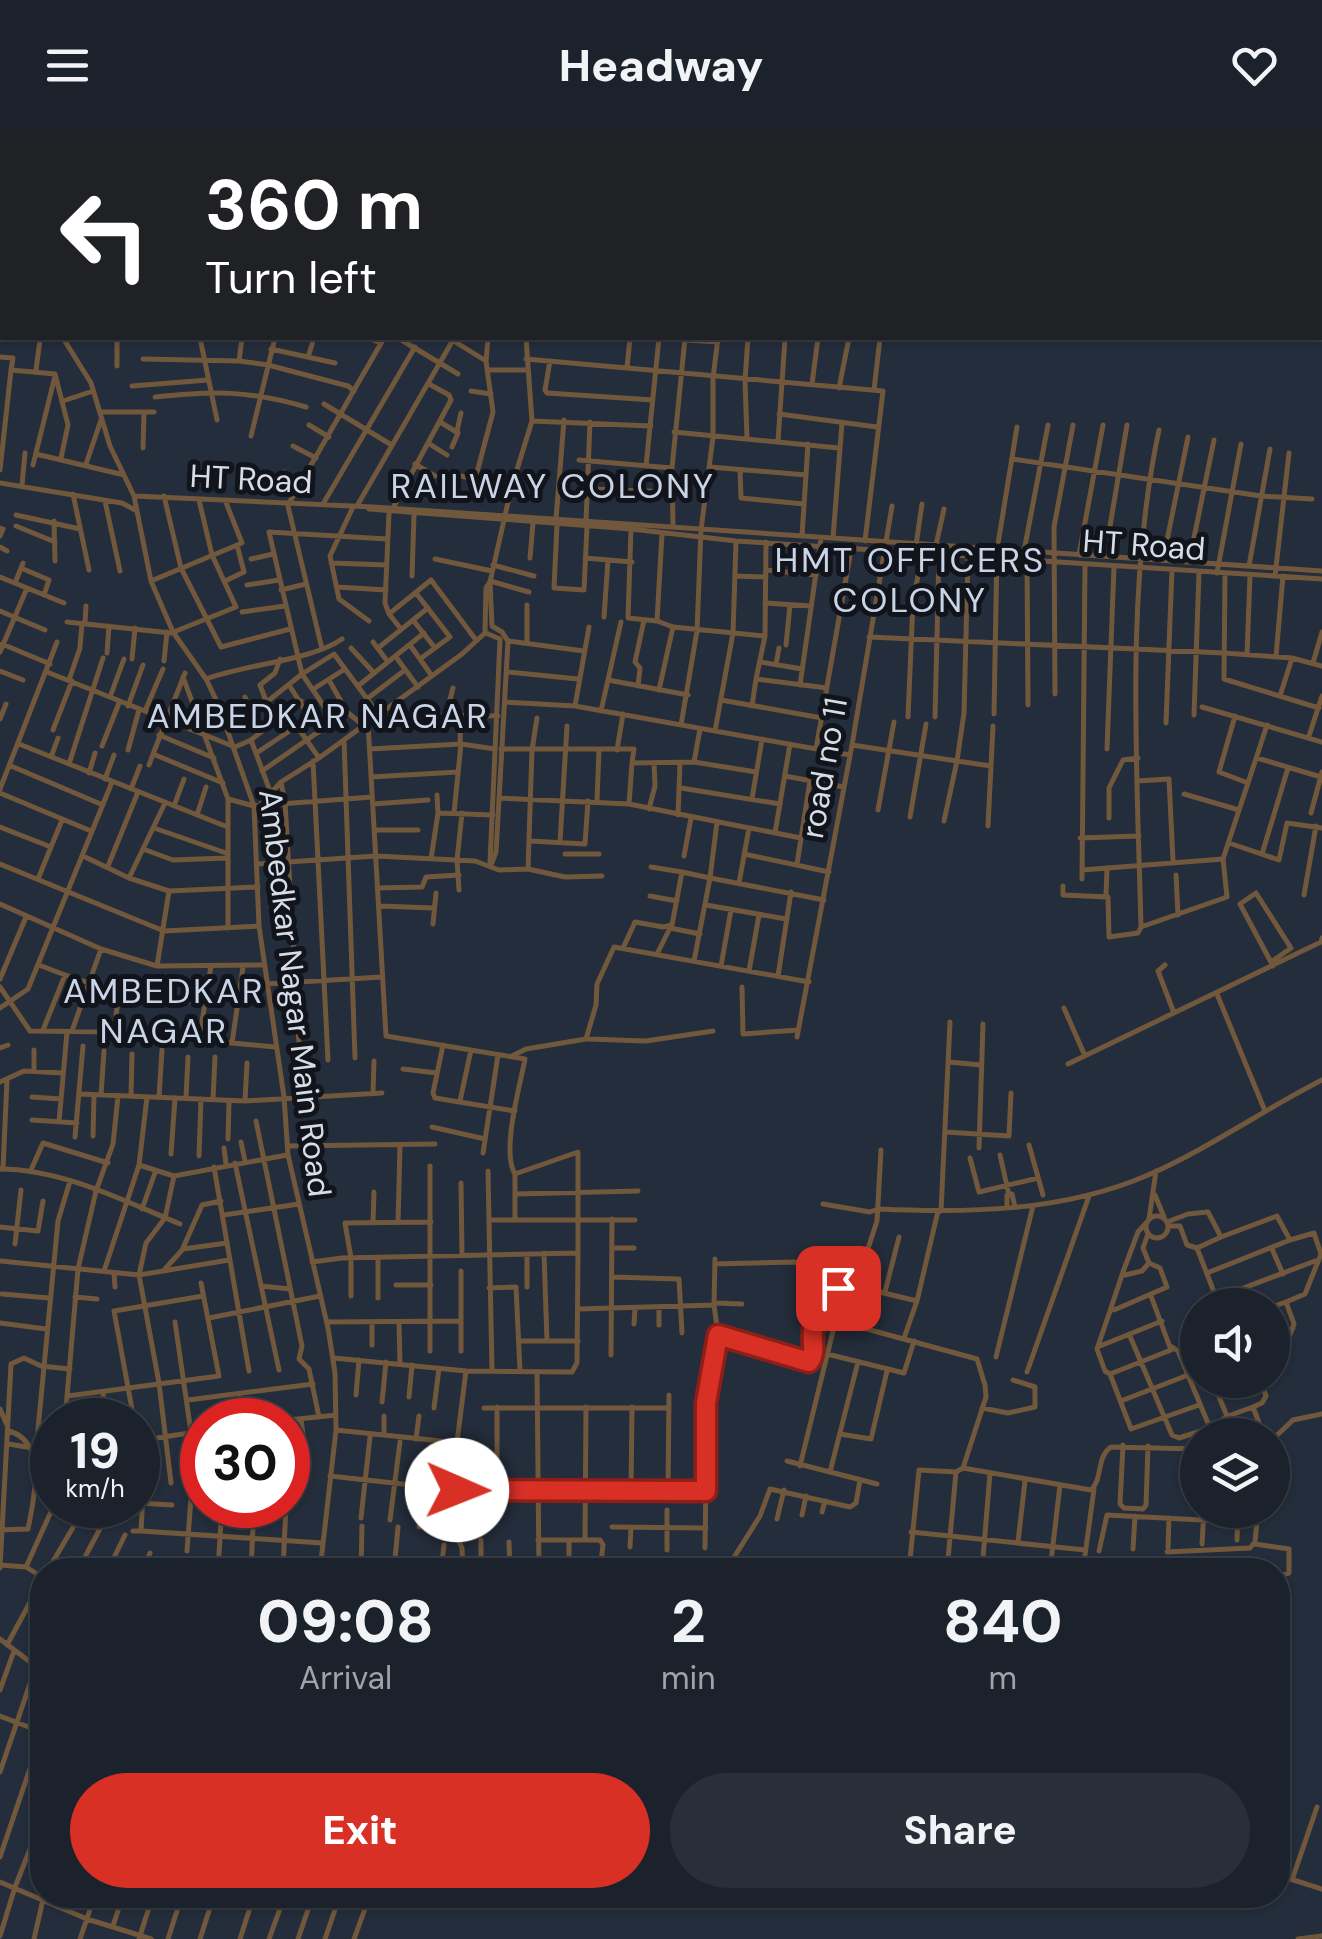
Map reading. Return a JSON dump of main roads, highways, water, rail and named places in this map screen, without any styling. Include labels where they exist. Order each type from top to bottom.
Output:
[{"type":"district","name":"RAILWAY COLONY","points":[[553,486]]},
{"type":"district","name":"HMT OFFICERS COLONY","points":[[910,580]]},
{"type":"district","name":"AMBEDKAR NAGAR","points":[[318,716]]},
{"type":"district","name":"AMBEDKAR NAGAR","points":[[164,1011]]}]
